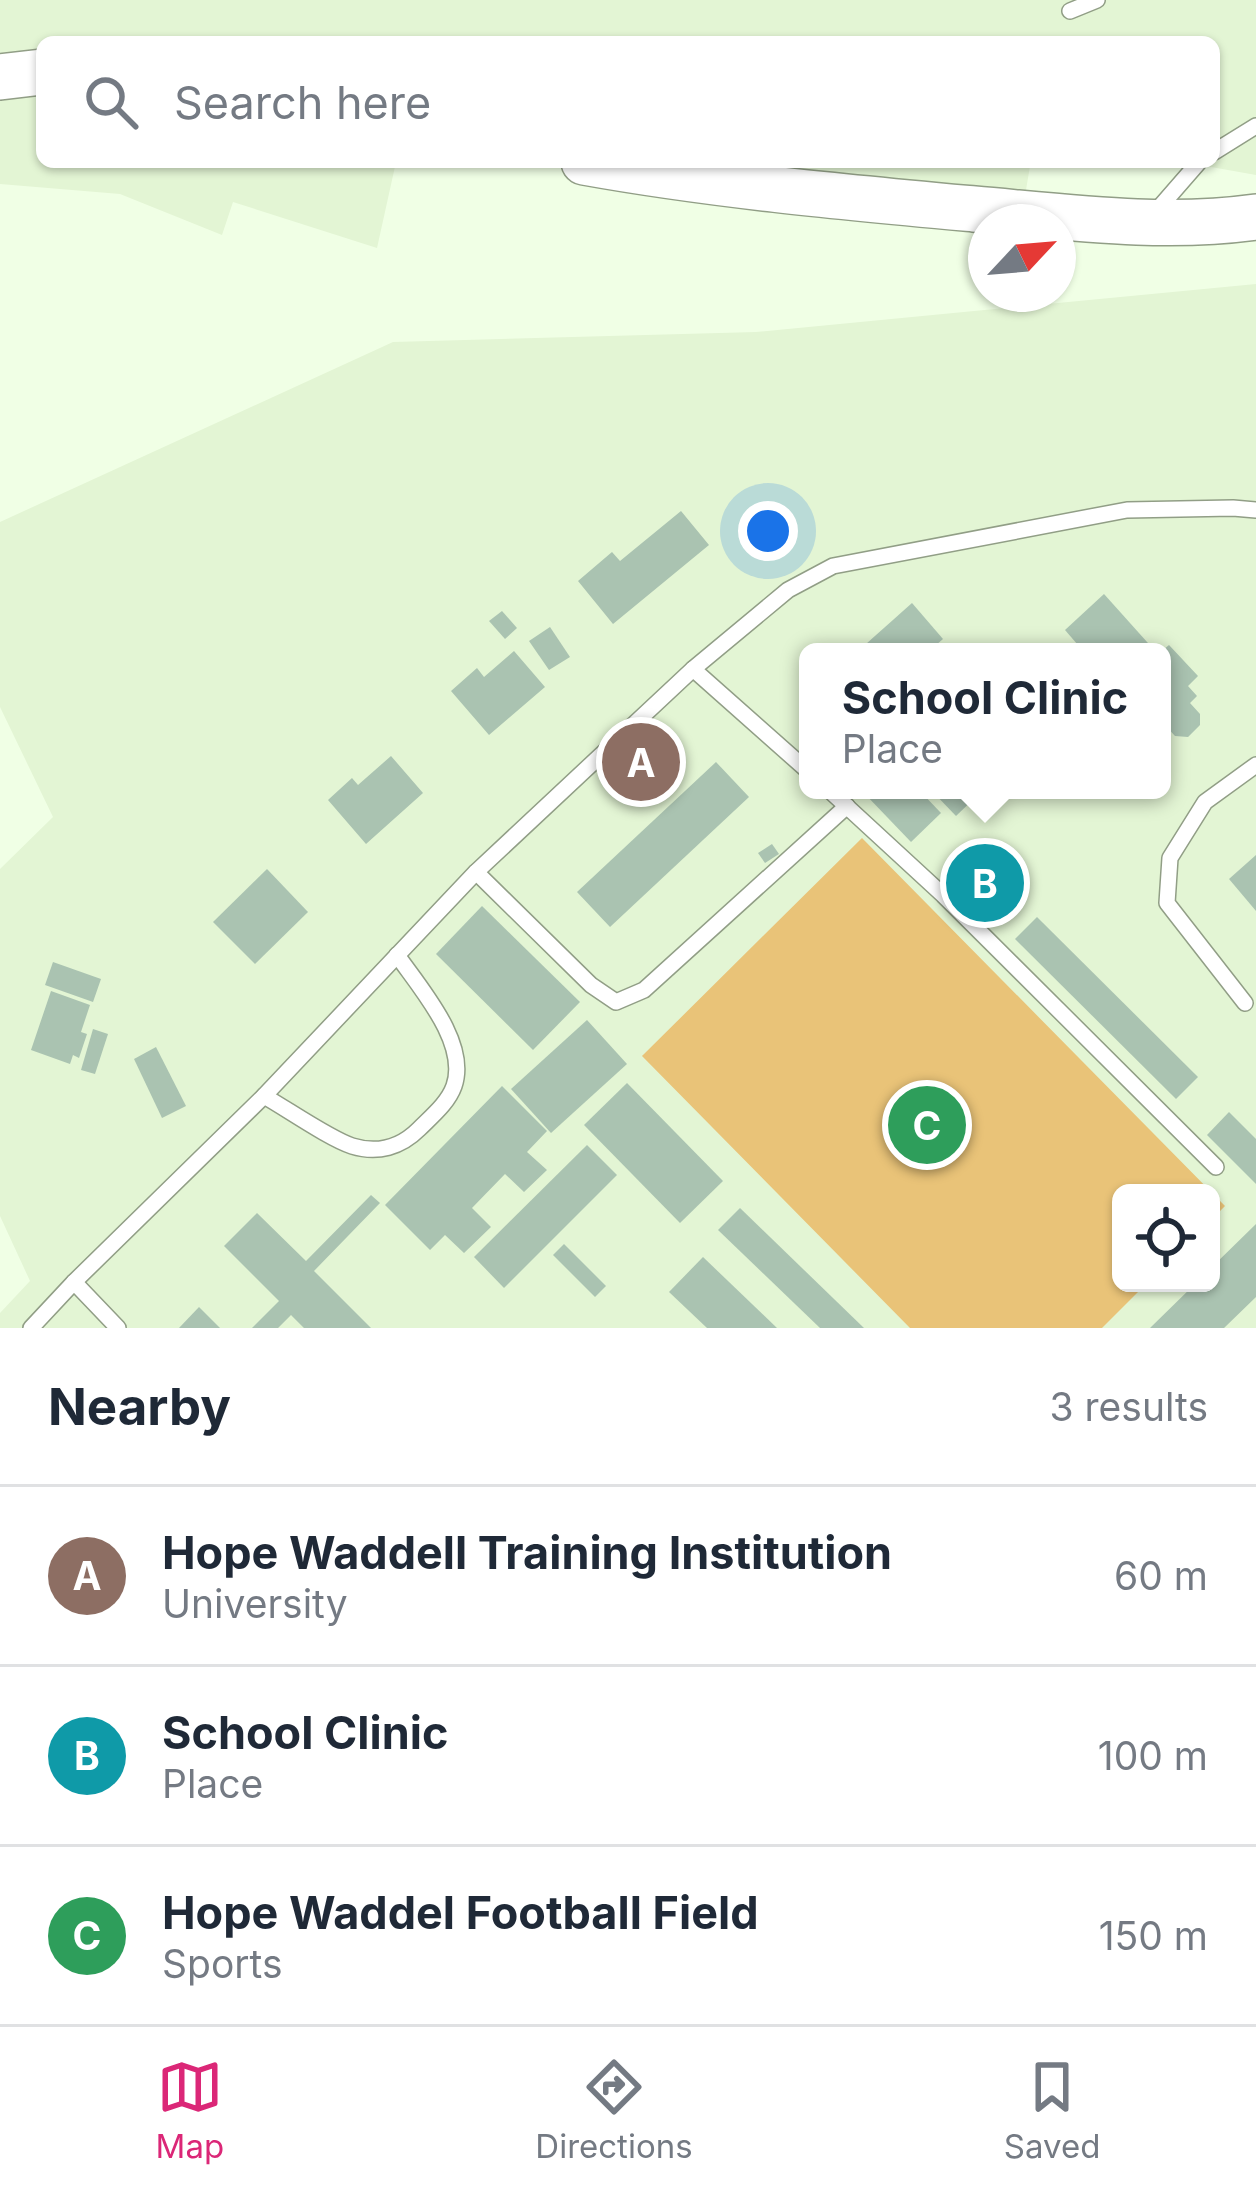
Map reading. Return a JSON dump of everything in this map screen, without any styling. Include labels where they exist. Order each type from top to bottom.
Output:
[{"type":"street","points":[[0,76],[36,73]]},
{"type":"street","points":[[622,168],[925,204],[1146,222],[1248,211]]},
{"type":"lane","points":[[1070,10],[1097,0]]},
{"type":"lane","points":[[1220,148],[1256,126]]},
{"type":"lane","points":[[1146,222],[1194,168]]},
{"type":"lane","points":[[1233,508],[1256,500]]},
{"type":"lane","points":[[32,1328],[264,1096],[476,872],[693,669],[788,590],[832,566],[1127,510],[1256,510]]},
{"type":"lane","points":[[693,669],[799,763]]},
{"type":"lane","points":[[1246,1004],[1167,903],[1171,858],[1205,802],[1256,765]]},
{"type":"lane","points":[[839,799],[1216,1166]]},
{"type":"lane","points":[[476,872],[591,986],[616,1002],[644,990],[847,806]]},
{"type":"lane","points":[[264,1096],[350,1146],[380,1150],[408,1140],[441,1108],[455,1084],[455,1056],[444,1023],[397,955]]},
{"type":"lane","points":[[74,1282],[118,1328]]},
{"type":"shaded area","points":[[0,0],[1256,0],[1256,175],[1217,168],[1220,36],[36,36],[36,168],[395,168],[377,248],[233,202],[222,235],[120,194],[0,184]]},
{"type":"shaded area","points":[[759,168],[1030,168],[1026,190],[882,184]]},
{"type":"shaded area","points":[[1256,284],[1256,1328],[0,1328],[0,1313],[30,1281],[0,1216],[0,869],[53,817],[0,707],[0,522],[393,342],[756,332],[968,312],[1076,312],[1076,301]]},
{"type":"shaded area","points":[[862,838],[1203,1184],[1112,1184],[1112,1292],[1138,1292],[1102,1328],[910,1328],[642,1056]]},
{"type":"building","points":[[681,511],[709,545],[613,624],[578,581],[612,552],[620,561]]},
{"type":"building","points":[[1104,594],[1148,643],[1076,643],[1065,630]]},
{"type":"building","points":[[912,603],[943,639],[938,643],[867,643]]},
{"type":"building","points":[[502,611],[517,628],[505,639],[489,621]]},
{"type":"building","points":[[550,627],[570,657],[549,670],[529,641]]},
{"type":"building","points":[[1171,647],[1198,676],[1188,686],[1197,696],[1190,703],[1200,714],[1200,725],[1188,737],[1171,732]]},
{"type":"building","points":[[514,651],[545,687],[489,735],[451,691],[477,668],[484,677]]},
{"type":"building","points":[[391,756],[423,793],[366,844],[328,800],[352,778],[358,785]]},
{"type":"building","points":[[716,762],[749,797],[610,927],[577,892]]},
{"type":"building","points":[[870,799],[928,799],[941,813],[911,842]]},
{"type":"building","points":[[940,799],[974,799],[956,816]]},
{"type":"building","points":[[972,842],[1025,898],[998,924],[945,868]]},
{"type":"building","points":[[772,844],[779,854],[765,863],[758,853]]},
{"type":"building","points":[[1256,855],[1256,911],[1229,879]]},
{"type":"building","points":[[267,869],[308,912],[255,964],[213,922]]},
{"type":"building","points":[[482,906],[580,1002],[533,1050],[436,954]]},
{"type":"building","points":[[1037,917],[1198,1077],[1176,1099],[1015,939]]},
{"type":"building","points":[[53,962],[101,979],[93,1002],[45,985]]},
{"type":"building","points":[[51,991],[90,1005],[79,1058],[73,1055],[70,1064],[31,1050]]},
{"type":"building","points":[[587,1020],[627,1064],[551,1133],[511,1089]]},
{"type":"building","points":[[93,1029],[108,1034],[95,1074],[81,1070]]},
{"type":"building","points":[[156,1047],[186,1106],[162,1118],[134,1059]]},
{"type":"building","points":[[627,1083],[723,1181],[680,1223],[584,1125]]},
{"type":"building","points":[[502,1086],[547,1131],[527,1152],[547,1170],[524,1192],[505,1174],[472,1208],[491,1227],[464,1253],[445,1235],[430,1250],[385,1205]]},
{"type":"building","points":[[1229,1112],[1256,1139],[1256,1184],[1207,1135]]},
{"type":"building","points":[[587,1145],[617,1175],[504,1288],[474,1257]]},
{"type":"building","points":[[371,1195],[380,1203],[314,1271],[371,1328],[304,1328],[291,1315],[278,1328],[252,1328],[279,1301],[224,1246],[257,1213],[306,1261]]},
{"type":"building","points":[[740,1208],[864,1328],[820,1328],[718,1230]]},
{"type":"building","points":[[1256,1224],[1256,1297],[1224,1328],[1150,1328],[1187,1292],[1220,1292],[1220,1259]]},
{"type":"building","points":[[564,1244],[606,1286],[595,1297],[553,1255]]},
{"type":"building","points":[[703,1257],[777,1328],[707,1328],[669,1292]]},
{"type":"building","points":[[199,1307],[220,1328],[179,1328]]},
{"type":"place","name":"Hope Waddell Training Institution","points":[[641,762]]},
{"type":"place","name":"School Clinic","points":[[985,883]]},
{"type":"place","name":"Hope Waddel Football Field","points":[[927,1125]]}]
